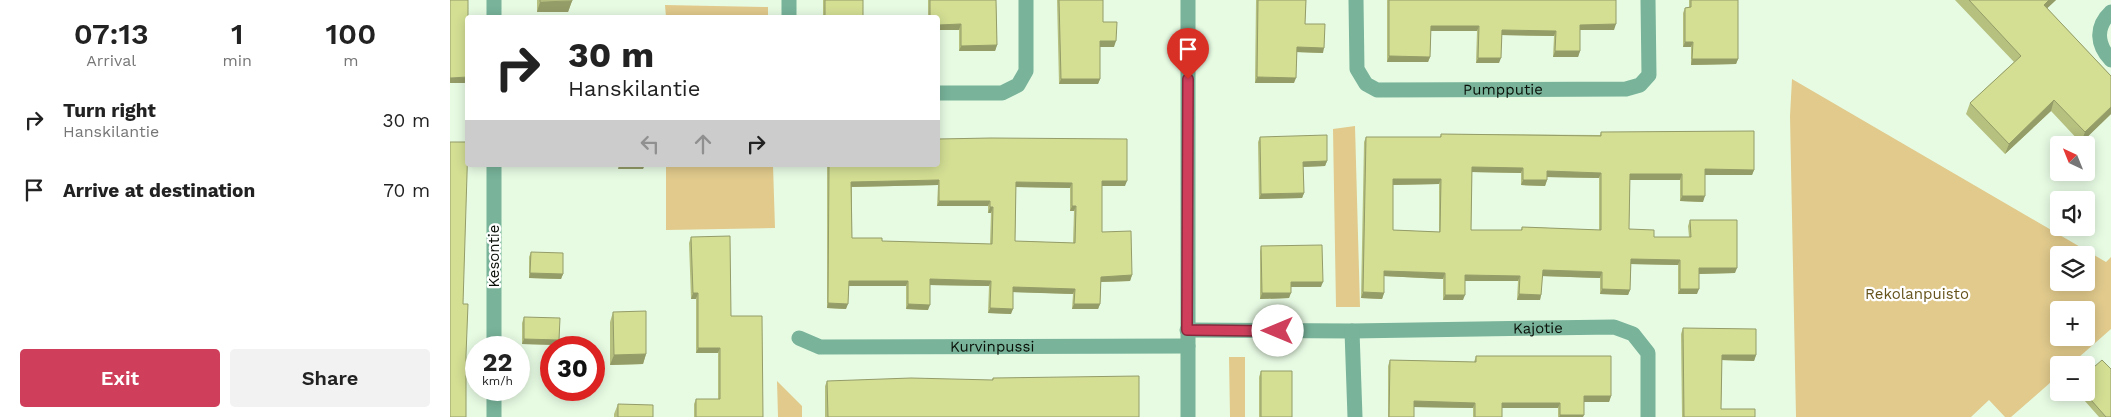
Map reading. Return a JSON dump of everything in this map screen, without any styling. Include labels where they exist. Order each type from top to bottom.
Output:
[{"type":"street","points":[[494,0],[494,15]]},
{"type":"street","points":[[789,0],[789,15]]},
{"type":"street","points":[[940,93],[1002,93],[1018,85],[1026,71],[1026,0]]},
{"type":"street","points":[[1188,0],[1188,417]]},
{"type":"street","name":"Pumpputie","points":[[1356,0],[1358,69],[1366,84],[1377,90],[1626,89],[1640,85],[1648,75],[1648,0]]},
{"type":"street","points":[[2111,12],[2100,27],[2099,40],[2103,52],[2111,60]]},
{"type":"street","name":"Kesontie","points":[[494,167],[494,336]]},
{"type":"street","name":"Kajotie","points":[[1187,330],[1352,331],[1614,327],[1633,334],[1648,353],[1648,417]]},
{"type":"street","points":[[1352,331],[1355,417]]},
{"type":"street","name":"Kurvinpussi","points":[[800,338],[820,347],[1188,346]]},
{"type":"street","points":[[494,401],[494,417]]},
{"type":"green space","points":[[665,5],[768,7],[768,15],[666,15]]},
{"type":"green space","name":"Rekolanpuisto","points":[[1792,79],[2050,229],[2050,236],[2061,236],[2079,246],[2050,246],[2050,291],[2095,291],[2095,256],[2106,262],[2111,257],[2111,329],[2095,343],[2095,301],[2050,301],[2050,346],[2092,346],[2080,356],[2050,356],[2050,383],[2011,417],[2005,417],[1989,400],[1971,417],[1796,417],[1790,116]]},
{"type":"green space","points":[[1355,126],[1360,307],[1336,307],[1333,129]]},
{"type":"green space","points":[[666,167],[773,167],[775,228],[666,230]]},
{"type":"green space","points":[[1229,357],[1245,357],[1245,417],[1230,417]]},
{"type":"green space","points":[[777,381],[802,406],[802,417],[778,417]]},
{"type":"building","points":[[450,0],[468,0],[468,15],[465,15],[465,77],[450,78]]},
{"type":"building","points":[[540,0],[572,0],[572,1],[540,2]]},
{"type":"building","points":[[825,0],[863,0],[863,15],[825,15]]},
{"type":"building","points":[[930,0],[996,0],[997,45],[961,46],[961,24],[940,25],[940,15],[930,15]]},
{"type":"building","points":[[1059,0],[1103,0],[1103,22],[1117,22],[1116,41],[1100,41],[1100,79],[1061,79]]},
{"type":"building","points":[[1258,0],[1306,0],[1305,24],[1325,24],[1324,48],[1297,47],[1296,78],[1257,77]]},
{"type":"building","points":[[1389,0],[1616,0],[1616,24],[1580,25],[1580,51],[1555,51],[1556,31],[1502,30],[1501,58],[1478,58],[1479,26],[1431,26],[1430,57],[1389,56]]},
{"type":"building","points":[[1691,0],[1738,0],[1738,59],[1692,59],[1693,42],[1685,42],[1685,8],[1691,7]]},
{"type":"building","points":[[1969,0],[2049,0],[2044,5],[2111,76],[2111,107],[2085,132],[2054,100],[2009,144],[1970,103],[2021,56]]},
{"type":"building","points":[[1754,131],[1754,170],[1705,169],[1705,196],[1682,196],[1682,174],[1630,174],[1629,229],[1654,230],[1654,237],[1691,237],[1690,220],[1737,220],[1737,268],[1699,268],[1699,289],[1680,289],[1680,260],[1631,259],[1630,290],[1602,289],[1602,272],[1543,270],[1541,295],[1519,294],[1520,276],[1465,275],[1465,295],[1445,295],[1445,273],[1384,271],[1384,293],[1363,292],[1366,137],[1441,137],[1441,134],[1601,136],[1601,132]],"holes":[[[1472,167],[1523,168],[1523,180],[1547,180],[1547,171],[1601,173],[1601,230],[1522,227],[1522,230],[1471,230]],[[1393,179],[1441,179],[1440,232],[1393,230]]]},
{"type":"building","points":[[1327,135],[1327,161],[1303,162],[1304,193],[1261,194],[1260,137]]},
{"type":"building","points":[[940,139],[1127,139],[1127,181],[1102,181],[1102,232],[1131,231],[1132,275],[1101,277],[1100,304],[1074,304],[1075,289],[1013,287],[1013,309],[990,308],[991,281],[930,279],[930,305],[908,304],[908,281],[849,281],[848,304],[828,303],[829,167],[940,167]],"holes":[[[939,180],[939,201],[990,201],[990,207],[993,207],[992,244],[882,241],[882,238],[852,238],[851,182]],[[1016,182],[1072,183],[1072,206],[1076,206],[1075,243],[1015,241]]]},
{"type":"building","points":[[450,142],[465,142],[465,167],[467,167],[463,304],[468,304],[467,336],[465,336],[466,417],[450,417]]},
{"type":"building","points":[[730,236],[731,316],[762,316],[763,417],[696,417],[696,399],[720,399],[720,348],[698,348],[698,293],[693,293],[691,237]]},
{"type":"building","points":[[1322,245],[1323,282],[1291,282],[1291,293],[1262,293],[1261,246]]},
{"type":"building","points":[[531,252],[563,253],[563,274],[530,273]]},
{"type":"building","points":[[646,311],[646,354],[614,355],[613,312]]},
{"type":"building","points":[[524,317],[560,318],[559,336],[540,336],[540,339],[530,339],[530,336],[524,336]]},
{"type":"building","points":[[1683,328],[1756,329],[1756,355],[1722,355],[1721,409],[1755,409],[1755,417],[1684,417]]},
{"type":"building","points":[[1476,356],[1611,356],[1611,396],[1584,396],[1584,415],[1560,415],[1560,403],[1502,403],[1502,417],[1475,417],[1475,403],[1414,401],[1414,417],[1389,417],[1390,360],[1476,362]]},
{"type":"building","points":[[2102,360],[2111,369],[2111,417],[2106,417],[2092,401],[2095,401],[2095,366]]},
{"type":"building","points":[[1261,371],[1292,371],[1292,417],[1261,417]]},
{"type":"building","points":[[1139,376],[1139,417],[828,417],[827,381],[911,378],[993,380],[993,378]]},
{"type":"building","points":[[618,404],[653,405],[653,417],[618,417]]},
{"type":"route","points":[[1188,79],[1187,330],[1278,331]]}]
